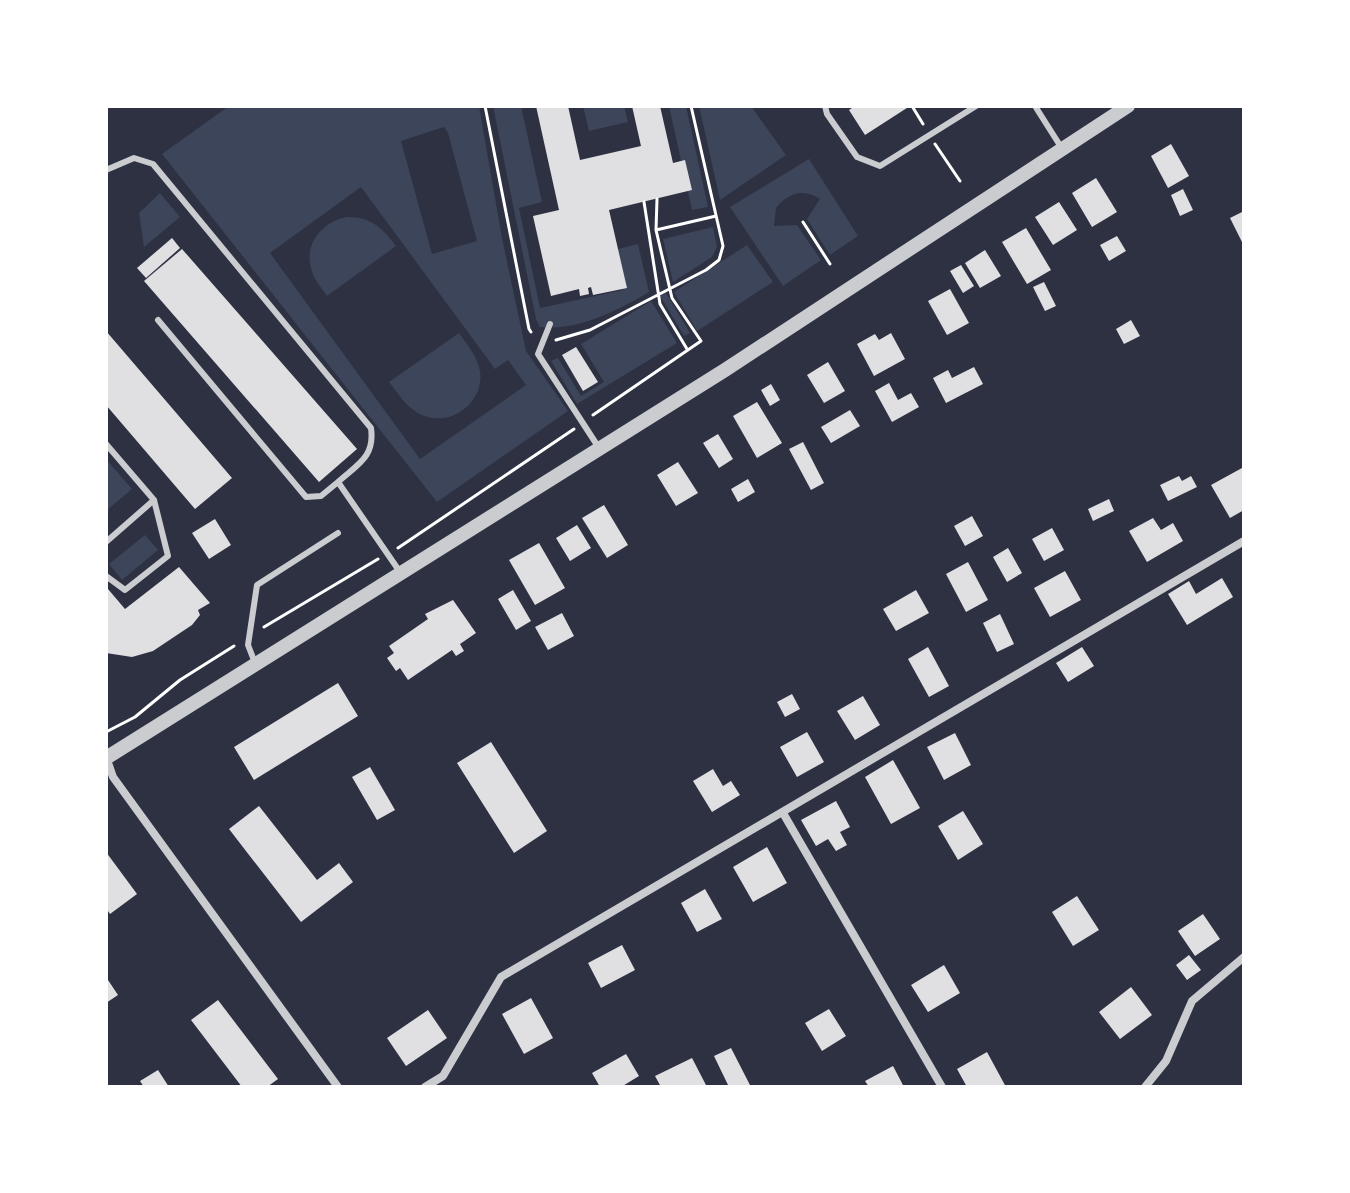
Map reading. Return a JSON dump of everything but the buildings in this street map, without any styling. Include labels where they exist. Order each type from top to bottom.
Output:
[{"type":"street","points":[[338,1087],[113,777],[106,757],[725,370],[1128,106]]},
{"type":"street","points":[[425,1087],[443,1076],[501,977],[1244,541]]},
{"type":"street","points":[[783,813],[942,1087]]},
{"type":"street","points":[[1145,1087],[1166,1061],[1192,1001],[1244,957]]},
{"type":"lane","points":[[825,106],[827,114],[857,157],[880,166],[976,106]]},
{"type":"lane","points":[[1035,106],[1063,150]]},
{"type":"lane","points":[[106,170],[134,158],[153,164],[371,428],[373,442],[367,456],[321,496],[306,497],[158,320]]},
{"type":"lane","points":[[550,324],[538,354],[599,448]]},
{"type":"lane","points":[[106,444],[154,500],[168,556],[125,590],[106,576]]},
{"type":"lane","points":[[338,482],[400,572]]},
{"type":"lane","points":[[106,542],[154,500]]},
{"type":"lane","points":[[255,663],[248,645],[257,585],[338,533]]},
{"type":"path","points":[[485,106],[529,329],[536,337],[552,341],[590,330],[706,270],[719,260],[723,246],[691,106]]},
{"type":"path","points":[[106,732],[135,717],[180,680],[249,636],[387,554],[701,341],[672,298],[656,230],[657,199]]},
{"type":"path","points":[[644,202],[657,294],[688,350]]},
{"type":"path","points":[[656,230],[716,216]]},
{"type":"path","points":[[803,222],[830,264]]},
{"type":"shaded area","points":[[229,106],[479,106],[526,351],[568,411],[437,502],[162,154]],"holes":[[[444,127],[477,241],[432,254],[401,141]],[[361,187],[495,369],[508,360],[526,385],[420,459],[270,253]]]},
{"type":"shaded area","points":[[493,106],[521,106],[542,202],[519,208],[540,308],[623,290],[614,250],[638,244],[649,292],[583,323],[540,327]]},
{"type":"shaded area","points":[[583,106],[624,106],[628,122],[589,131]]},
{"type":"shaded area","points":[[669,106],[686,106],[708,207],[692,210]]},
{"type":"shaded area","points":[[699,106],[751,106],[786,155],[720,200]]},
{"type":"shaded area","points":[[809,159],[858,236],[830,255],[807,219],[820,199],[802,193],[786,199],[776,208],[774,226],[797,225],[821,260],[783,286],[730,207]]},
{"type":"shaded area","points":[[160,193],[180,217],[144,247],[139,213]]},
{"type":"shaded area","points":[[346,217],[375,224],[396,246],[327,296],[312,272],[310,250],[323,229]]},
{"type":"shaded area","points":[[713,227],[717,247],[712,257],[673,282],[663,239]]},
{"type":"shaded area","points":[[747,245],[773,282],[697,331],[674,292]]},
{"type":"shaded area","points":[[666,293],[690,333],[684,336],[660,296]]},
{"type":"shaded area","points":[[651,301],[677,343],[577,404],[551,361],[558,358],[581,396],[604,382],[581,344]]},
{"type":"shaded area","points":[[459,333],[479,366],[480,383],[476,394],[462,411],[452,416],[429,417],[418,413],[405,403],[389,382]]},
{"type":"shaded area","points":[[106,459],[132,489],[106,511]]},
{"type":"shaded area","points":[[145,535],[158,550],[122,580],[109,564]]}]
